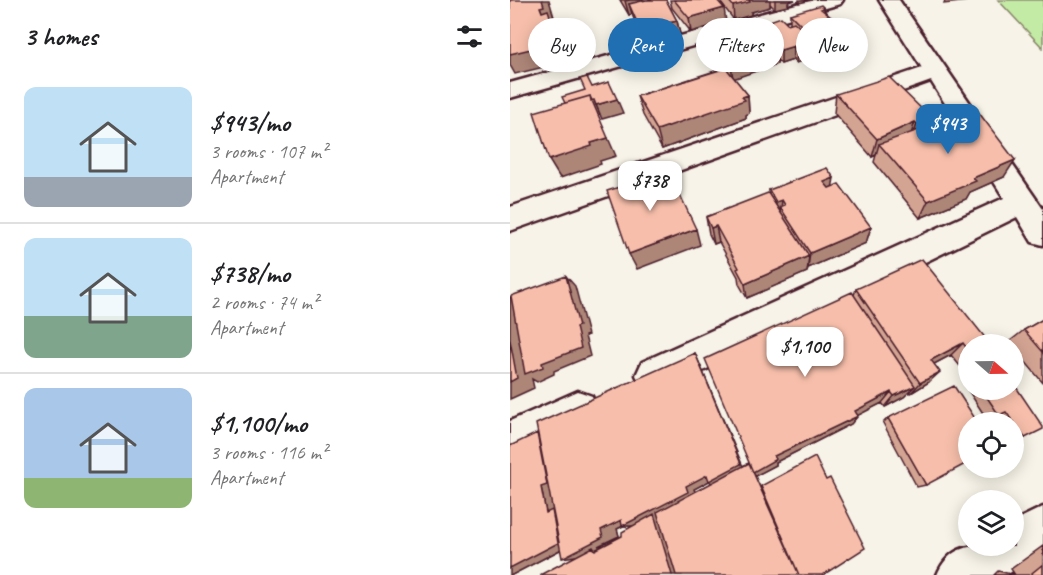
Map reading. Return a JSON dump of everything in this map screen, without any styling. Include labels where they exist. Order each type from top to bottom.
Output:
[{"type":"street","points":[[510,91],[833,0]]},
{"type":"street","points":[[889,0],[1043,233]]},
{"type":"street","points":[[510,219],[937,71]]},
{"type":"street","points":[[510,442],[1022,202]]},
{"type":"street","points":[[1024,540],[1043,529]]},
{"type":"street","points":[[960,575],[995,556]]},
{"type":"green space","points":[[998,0],[1043,0],[1043,48]]},
{"type":"building","points":[[510,0],[542,0],[544,6],[540,7],[542,12],[548,10],[551,18],[528,18],[528,50],[510,54]]},
{"type":"building","points":[[646,0],[666,0],[675,18],[635,18],[629,4]]},
{"type":"building","points":[[674,0],[717,0],[724,8],[689,18]]},
{"type":"building","points":[[728,0],[749,0],[750,2],[733,6]]},
{"type":"building","points":[[821,5],[824,8],[821,9],[832,18],[796,18],[796,20],[790,14]]},
{"type":"building","points":[[784,20],[788,24],[794,22],[796,24],[796,48],[794,46],[784,49]]},
{"type":"building","points":[[713,72],[729,72],[748,95],[742,97],[745,100],[657,130],[637,96]]},
{"type":"building","points":[[587,77],[592,87],[609,82],[617,99],[596,105],[594,100],[591,101],[590,96],[565,103],[562,97],[585,90],[580,79]]},
{"type":"building","points":[[889,77],[932,119],[917,124],[915,122],[877,139],[836,94]]},
{"type":"building","points":[[590,96],[608,138],[591,143],[592,146],[549,160],[534,112]]},
{"type":"building","points":[[979,113],[1015,160],[973,178],[976,181],[928,201],[879,144],[961,115],[965,118]]},
{"type":"building","points":[[827,168],[834,178],[824,182],[829,188],[839,184],[871,227],[810,253],[780,207],[785,205],[782,200],[776,202],[769,190]]},
{"type":"building","points":[[669,171],[696,229],[629,254],[607,191]]},
{"type":"building","points":[[768,193],[809,256],[745,284],[716,226],[711,228],[706,217]]},
{"type":"building","points":[[922,259],[982,334],[958,334],[958,346],[931,360],[940,372],[920,383],[856,289]]},
{"type":"building","points":[[566,276],[579,326],[576,327],[581,348],[542,363],[543,367],[525,374],[511,296]]},
{"type":"building","points":[[852,292],[915,386],[894,396],[891,392],[855,411],[858,416],[774,456],[776,459],[753,472],[705,359]]},
{"type":"building","points":[[1043,319],[1043,352],[1024,330]]},
{"type":"building","points":[[510,340],[517,378],[510,382]]},
{"type":"building","points":[[695,353],[741,464],[709,481],[707,475],[686,486],[688,492],[622,526],[621,520],[601,530],[603,537],[562,558],[536,424]]},
{"type":"building","points":[[954,386],[958,392],[958,400],[963,400],[971,412],[958,412],[958,468],[926,485],[888,418]]},
{"type":"building","points":[[1024,399],[1043,429],[1025,438],[1024,412],[997,412],[989,400]]},
{"type":"building","points":[[537,433],[547,485],[541,487],[546,513],[552,510],[558,543],[510,568],[510,446]]},
{"type":"building","points":[[815,457],[826,480],[830,478],[865,548],[823,575],[799,575],[761,486]]},
{"type":"building","points":[[749,463],[799,575],[676,575],[657,512]]},
{"type":"building","points":[[654,514],[672,575],[540,575],[593,547],[595,550],[622,536],[622,532]]},
{"type":"building","points":[[1043,564],[1043,575],[1033,575],[1032,573]]}]
